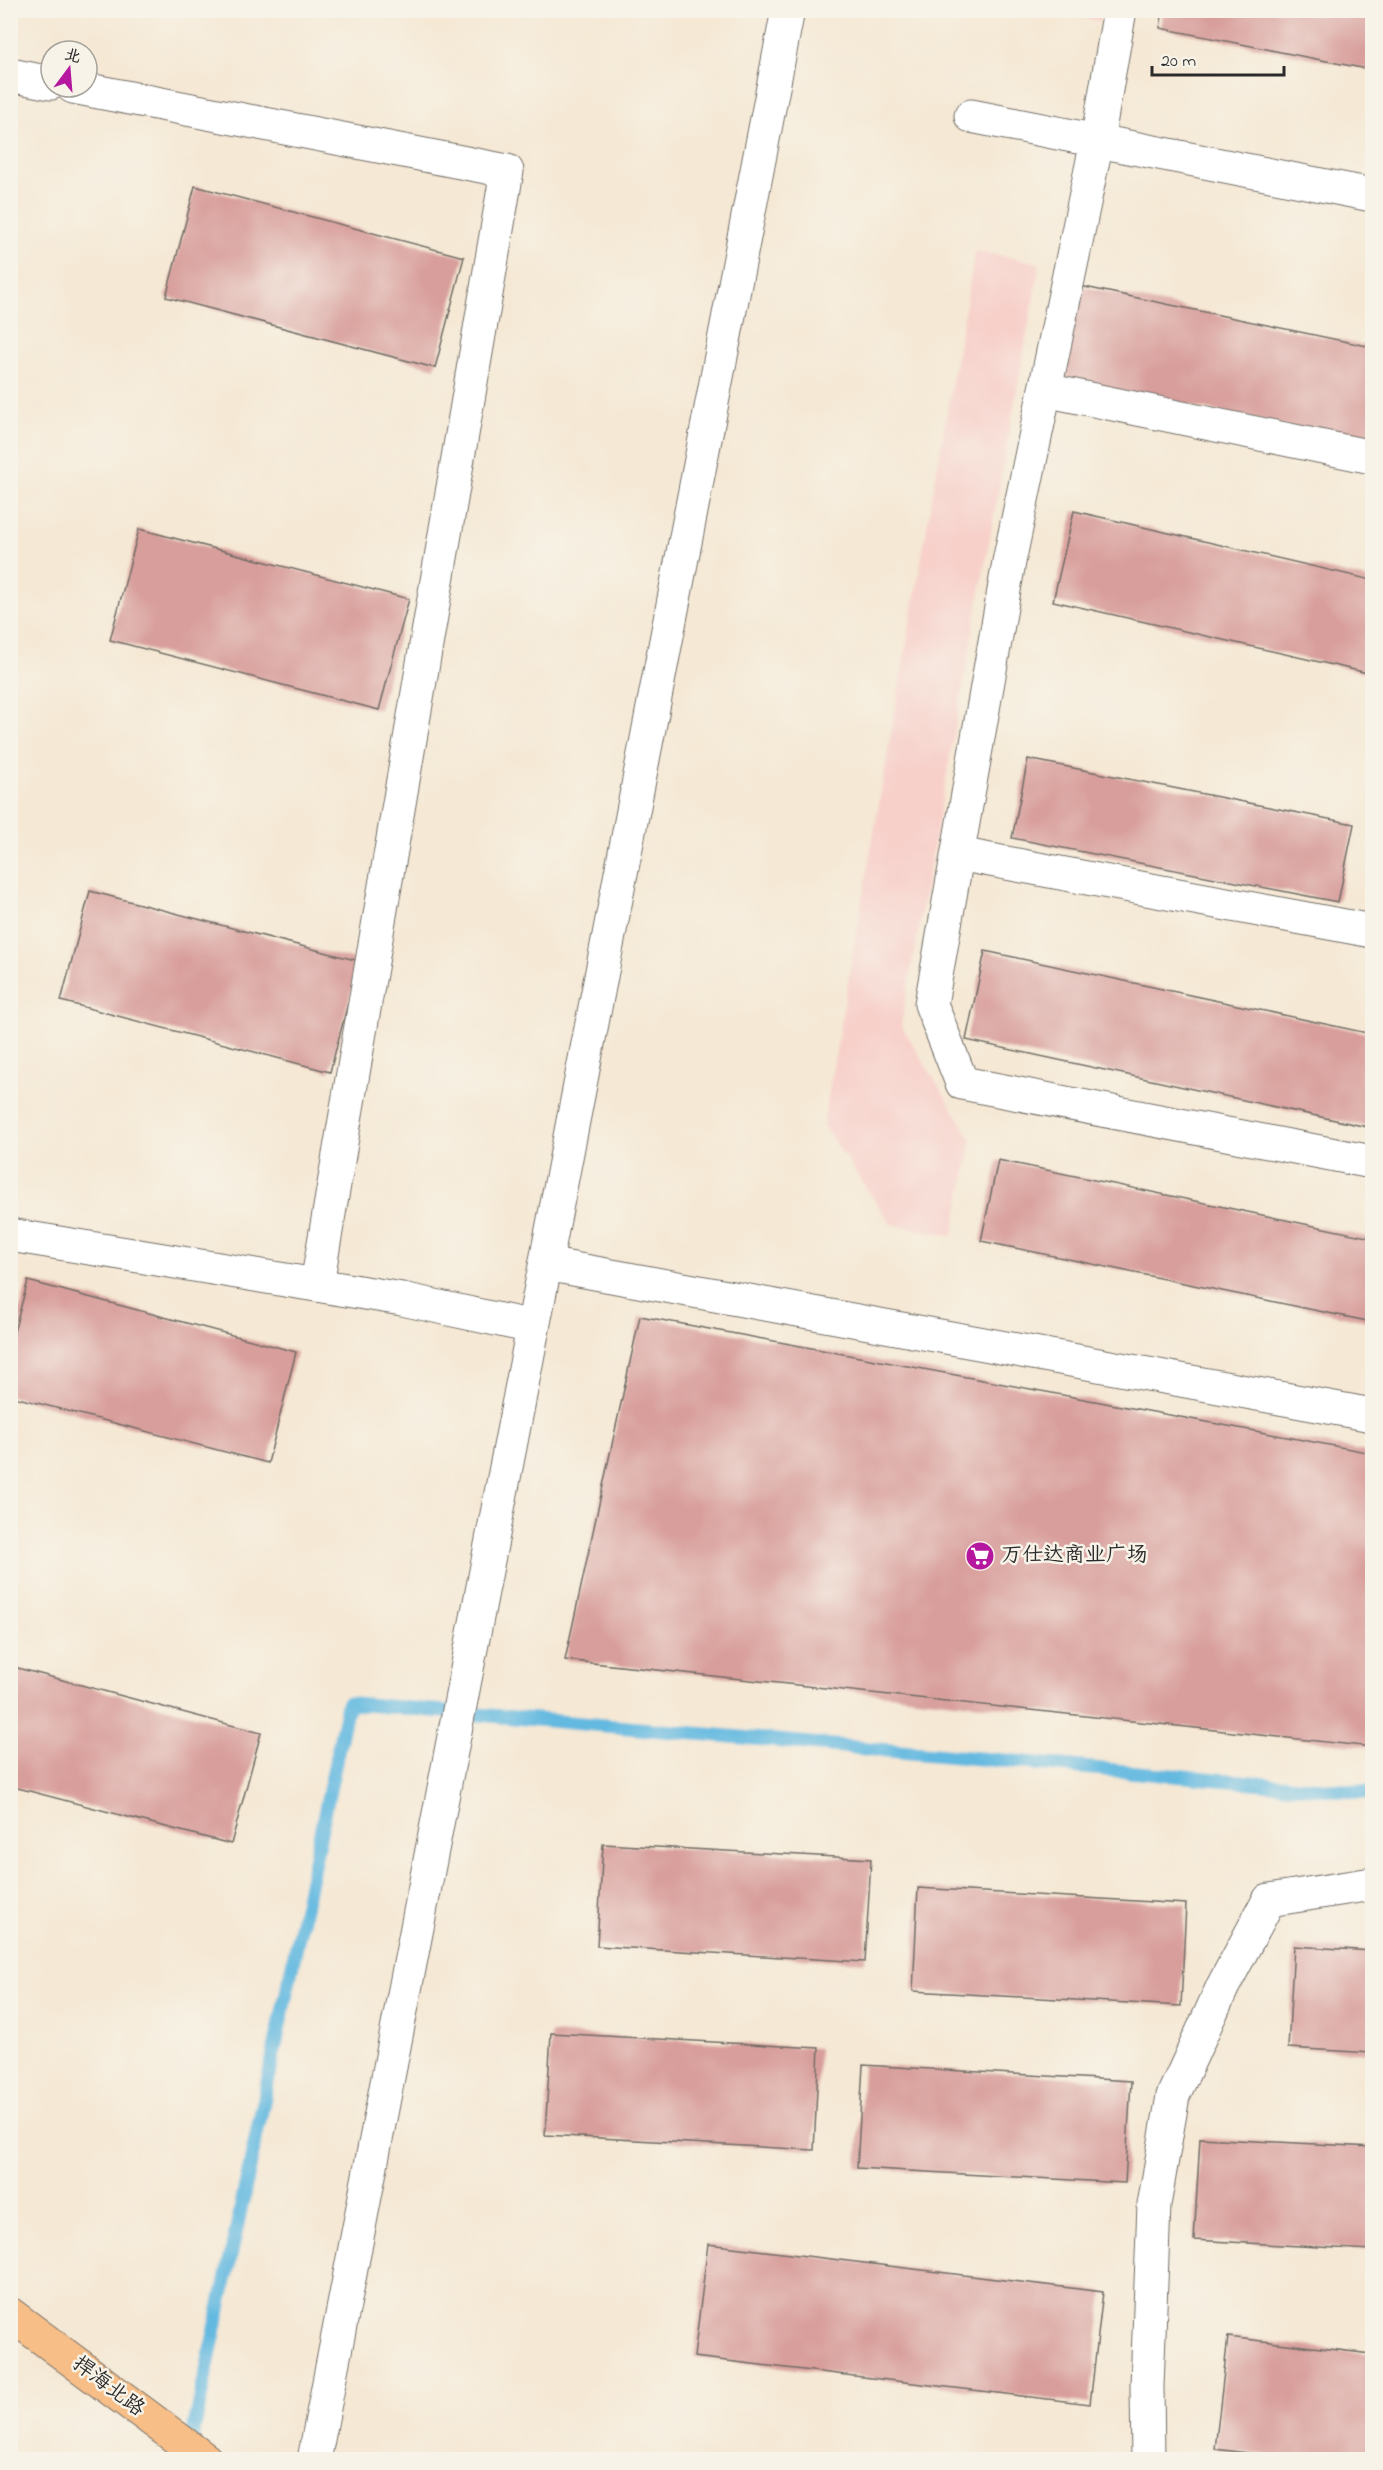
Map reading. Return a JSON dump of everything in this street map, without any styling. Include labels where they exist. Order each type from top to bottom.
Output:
[{"type":"main road","name":"捍海北路","points":[[10,2314],[206,2460]]},
{"type":"street","points":[[314,2460],[788,10]]},
{"type":"street","points":[[1120,10],[1097,141],[1009,562],[931,1004],[962,1083],[1372,1162]]},
{"type":"street","points":[[10,75],[39,81]]},
{"type":"street","points":[[99,92],[507,171],[317,1284]]},
{"type":"street","points":[[971,116],[1372,195]]},
{"type":"street","points":[[1045,390],[1372,457]]},
{"type":"street","points":[[958,854],[1372,931]]},
{"type":"street","points":[[10,1235],[317,1284],[402,1299],[533,1327]]},
{"type":"street","points":[[546,1264],[1372,1415]]},
{"type":"street","points":[[1148,2460],[1147,2386],[1154,2205],[1173,2096],[1223,1986],[1269,1900],[1372,1884]]},
{"type":"shaded area","points":[[1102,10],[1100,21],[1034,11]]},
{"type":"shaded area","points":[[975,251],[1040,263],[901,1025],[972,1140],[953,1236],[891,1224],[823,1125]]},
{"type":"building","points":[[1163,10],[1372,10],[1372,70],[1160,28]]},
{"type":"building","points":[[195,186],[464,257],[435,368],[166,297]]},
{"type":"building","points":[[1080,286],[1372,347],[1372,444],[1061,379]]},
{"type":"building","points":[[1074,511],[1372,580],[1372,674],[1053,601]]},
{"type":"building","points":[[139,529],[409,599],[379,710],[110,640]]},
{"type":"building","points":[[1028,759],[1354,824],[1338,902],[1012,838]]},
{"type":"building","points":[[90,891],[359,961],[330,1072],[61,1001]]},
{"type":"building","points":[[985,951],[1372,1034],[1372,1128],[966,1040]]},
{"type":"building","points":[[998,1160],[1372,1238],[1372,1322],[981,1241]]},
{"type":"building","points":[[28,1281],[296,1352],[268,1463],[10,1396],[10,1346]]},
{"type":"building","name":"万仕达商业广场","points":[[640,1316],[1372,1453],[1372,1747],[565,1660]]},
{"type":"building","points":[[10,1666],[261,1733],[231,1844],[10,1786]]},
{"type":"building","points":[[603,1844],[871,1859],[865,1962],[597,1946]]},
{"type":"building","points":[[918,1888],[1186,1904],[1181,2006],[913,1991]]},
{"type":"building","points":[[1294,1946],[1372,1951],[1372,2053],[1288,2048]]},
{"type":"building","points":[[551,2033],[819,2048],[814,2150],[545,2135]]},
{"type":"building","points":[[863,2065],[1131,2081],[1125,2183],[857,2168]]},
{"type":"building","points":[[1200,2138],[1372,2147],[1372,2250],[1194,2240]]},
{"type":"building","points":[[708,2244],[1103,2292],[1090,2404],[694,2357]]},
{"type":"building","points":[[1228,2337],[1372,2354],[1372,2460],[1302,2460],[1215,2449]]},
{"type":"waterway","points":[[190,2448],[348,1703],[1372,1793]]},
{"type":"place","name":"万仕达商业广场","points":[[980,1556]]}]
